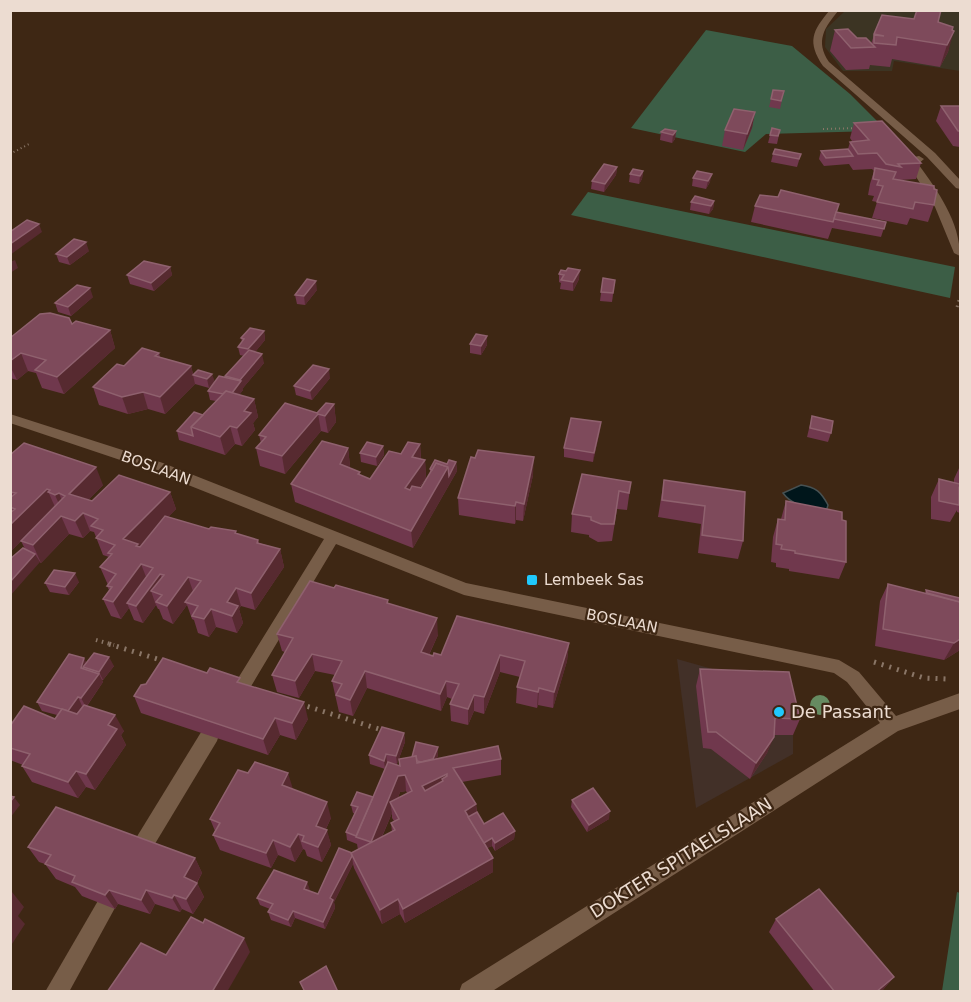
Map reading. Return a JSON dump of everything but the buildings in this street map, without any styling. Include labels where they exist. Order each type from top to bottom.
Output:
[{"type":"street","points":[[835,10],[820,29],[815,44],[825,64],[931,155],[960,186]]},
{"type":"street","points":[[931,155],[913,160],[913,164],[937,199],[960,253]]},
{"type":"street","name":"BOSLAAN","points":[[10,418],[159,467],[464,589],[839,667],[853,676],[892,725]]},
{"type":"street","points":[[238,693],[333,537]]},
{"type":"street","name":"DOKTER SPITAELSLAAN","points":[[470,992],[892,725],[960,701]]},
{"type":"street","points":[[140,850],[210,735]]},
{"type":"street","points":[[56,992],[106,906]]},
{"type":"path","points":[[823,129],[863,128]]},
{"type":"path","points":[[10,154],[30,143]]},
{"type":"path","points":[[957,307],[960,297]]},
{"type":"path","points":[[839,667],[870,661],[924,678],[956,679]]},
{"type":"shaded area","points":[[845,11],[960,11],[960,71],[894,61],[892,71],[843,71],[825,47],[826,29]]},
{"type":"shaded area","points":[[677,659],[783,689],[793,735],[793,754],[696,808]]},
{"type":"green space","points":[[706,30],[792,46],[850,94],[883,127],[875,131],[766,134],[745,152],[631,128]]},
{"type":"green space","points":[[588,192],[955,267],[950,298],[571,215]]},
{"type":"green space","points":[[957,892],[960,893],[960,991],[942,991]]},
{"type":"water","points":[[801,485],[811,487],[820,493],[828,505],[826,512],[797,504],[783,493]]},
{"type":"place","name":"Lembeek Sas","points":[[532,580]]},
{"type":"place","name":"De Passant","points":[[779,712]]}]
